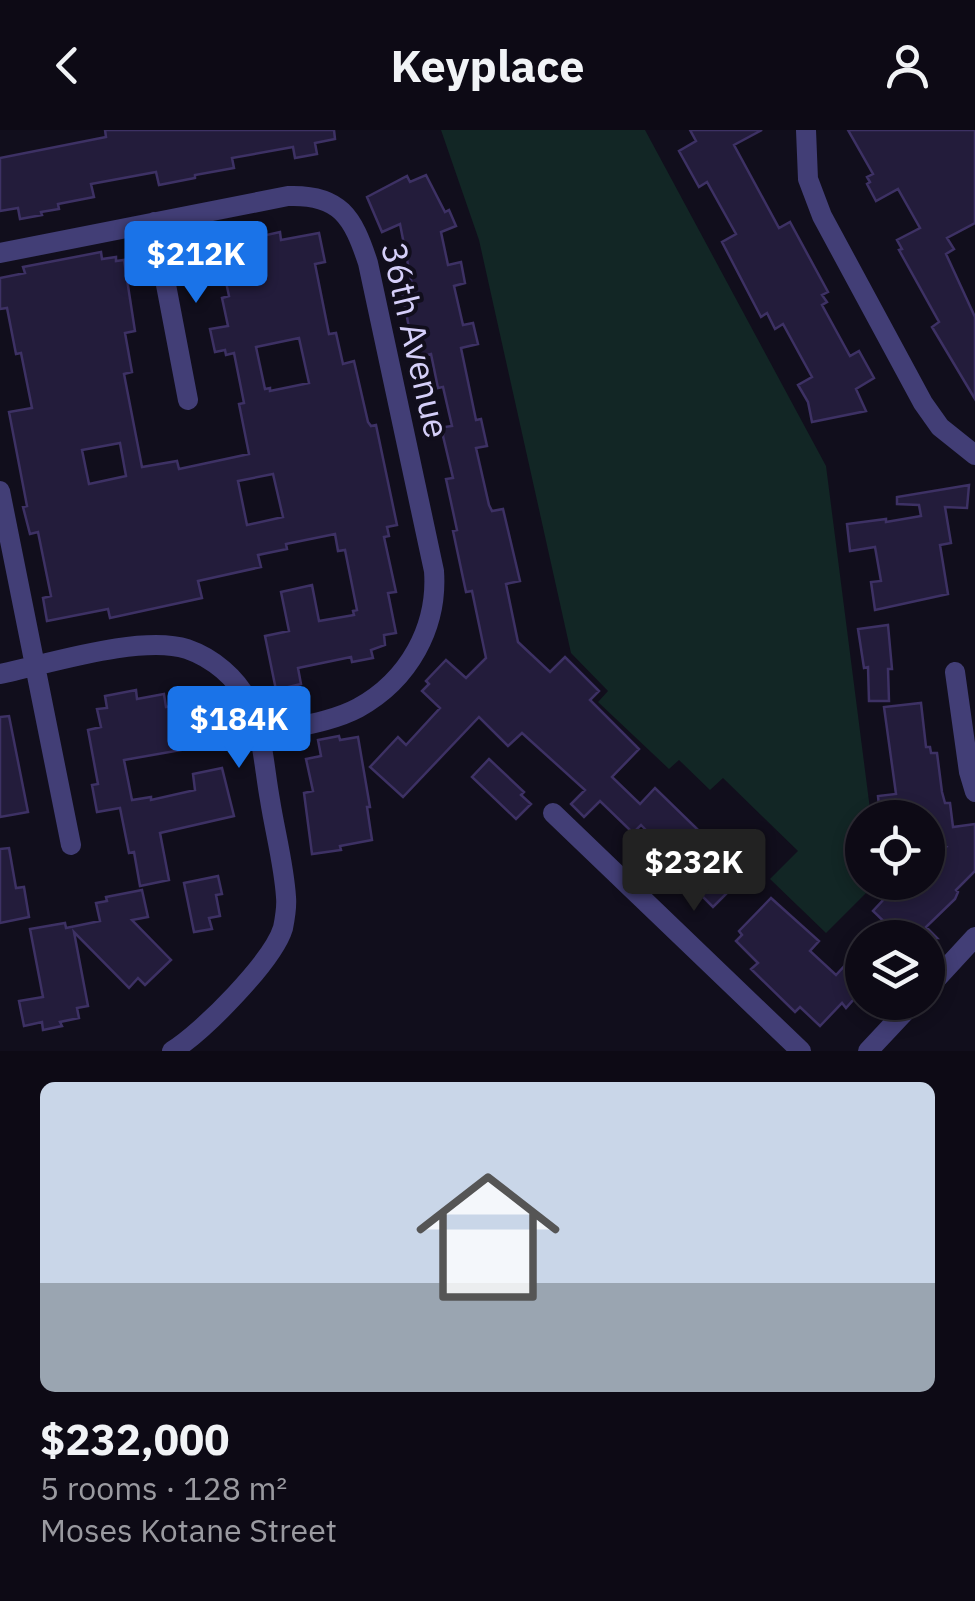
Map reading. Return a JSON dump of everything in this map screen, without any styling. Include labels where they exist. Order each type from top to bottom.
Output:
[{"type":"street","points":[[806,130],[808,179],[822,216],[923,403],[940,427],[975,455]]},
{"type":"street","name":"36th Avenue","points":[[0,252],[288,196],[322,197],[343,212],[360,239],[434,571],[435,594],[427,631],[400,673],[378,694],[343,714],[260,735]]},
{"type":"street","points":[[154,222],[188,400]]},
{"type":"street","points":[[0,491],[70,845]]},
{"type":"street","points":[[0,674],[132,646],[160,644],[183,648],[218,665],[248,702],[260,735],[286,898],[283,928],[263,964],[188,1042],[172,1051]]},
{"type":"street","points":[[955,672],[975,792]]},
{"type":"street","points":[[553,813],[801,1051]]},
{"type":"street","points":[[945,972],[971,948]]},
{"type":"street","points":[[868,1051],[897,1020]]},
{"type":"green space","points":[[441,130],[645,130],[826,466],[869,800],[845,800],[845,900],[859,900],[826,933],[770,879],[798,851],[723,778],[710,790],[679,760],[669,769],[598,702],[608,691],[571,653],[479,240]]},
{"type":"building","points":[[105,130],[334,130],[335,139],[315,143],[317,154],[295,158],[293,147],[232,158],[234,168],[159,185],[156,172],[91,184],[94,197],[58,204],[59,209],[41,212],[42,215],[20,219],[18,208],[0,211],[0,158],[106,137]]},
{"type":"building","points":[[690,130],[762,130],[734,145],[779,228],[790,222],[828,292],[822,295],[827,302],[822,305],[850,356],[859,351],[874,378],[856,389],[866,411],[812,422],[808,402],[798,385],[812,377],[783,324],[775,329],[767,313],[761,317],[722,242],[736,234],[707,182],[699,187],[679,151],[696,141]]},
{"type":"building","points":[[848,130],[975,130],[975,223],[947,238],[954,249],[946,254],[975,317],[975,399],[932,327],[939,322],[899,250],[902,249],[897,240],[920,228],[898,189],[876,201],[867,184],[867,177],[873,174]]},
{"type":"building","points":[[426,175],[456,226],[441,232],[448,265],[461,262],[465,283],[454,286],[463,325],[473,323],[478,344],[461,348],[476,420],[481,419],[487,446],[476,448],[489,505],[492,511],[503,509],[520,581],[506,584],[518,642],[550,672],[565,657],[599,691],[590,700],[639,749],[612,777],[640,804],[655,788],[729,860],[723,866],[739,881],[713,907],[695,889],[699,885],[641,825],[633,833],[600,801],[584,817],[571,804],[585,790],[522,733],[508,746],[479,717],[403,797],[370,767],[398,737],[406,745],[440,708],[422,691],[446,660],[466,678],[486,658],[472,591],[466,592],[453,531],[457,530],[446,479],[453,478],[443,436],[444,427],[452,426],[443,387],[438,388],[431,354],[415,358],[401,287],[412,285],[400,224],[382,232],[367,197],[407,176],[410,182]]},
{"type":"building","points":[[247,228],[253,238],[280,232],[281,240],[319,233],[325,262],[315,264],[329,334],[336,333],[343,364],[354,361],[368,422],[376,425],[397,525],[387,527],[389,536],[384,537],[396,592],[388,593],[396,633],[384,635],[385,645],[371,650],[373,658],[352,662],[351,657],[298,668],[301,684],[276,690],[265,636],[289,631],[281,592],[312,585],[319,621],[354,615],[357,610],[345,550],[338,551],[335,534],[286,544],[287,549],[258,555],[261,567],[198,581],[202,598],[110,618],[108,609],[47,621],[43,598],[51,596],[38,532],[30,534],[23,507],[27,506],[9,412],[32,408],[7,308],[0,309],[0,278],[25,273],[23,267],[101,252],[102,259],[124,260],[135,331],[125,333],[132,372],[124,374],[142,467],[177,461],[179,469],[249,454],[234,353],[215,352],[210,329],[228,326],[222,298],[229,296],[216,235]],"holes":[[[299,338],[309,383],[265,389],[256,347]],[[120,443],[126,476],[89,484],[82,450]],[[273,474],[283,517],[247,525],[238,481]]]},
{"type":"building","points":[[969,485],[967,508],[945,507],[951,543],[940,545],[948,594],[875,610],[871,582],[881,581],[875,547],[850,551],[847,524],[921,516],[919,505],[897,504],[897,497]]},
{"type":"building","points":[[888,625],[892,669],[888,669],[889,701],[869,701],[868,667],[864,668],[858,629]]},
{"type":"building","points":[[136,690],[137,699],[164,694],[166,707],[176,705],[179,722],[185,720],[189,740],[180,742],[181,750],[124,760],[132,800],[195,790],[193,774],[222,768],[234,816],[160,833],[169,880],[140,886],[120,808],[97,812],[92,785],[98,784],[88,730],[101,727],[97,709],[107,708],[105,696]]},
{"type":"building","points":[[921,703],[926,747],[937,753],[944,800],[878,800],[878,796],[896,794],[884,707]]},
{"type":"building","points":[[9,716],[28,812],[0,817],[0,717]]},
{"type":"building","points":[[339,736],[340,740],[358,737],[372,840],[312,854],[304,793],[313,791],[306,759],[321,756],[318,740]]},
{"type":"building","points":[[489,759],[524,792],[521,795],[531,804],[516,819],[472,777]]},
{"type":"building","points":[[945,803],[950,803],[953,827],[975,824],[975,871],[933,920],[882,920],[873,911],[883,900],[945,900]]},
{"type":"building","points":[[9,848],[16,888],[24,887],[29,917],[0,923],[0,849]]},
{"type":"building","points":[[218,876],[222,894],[216,895],[220,916],[209,918],[212,929],[194,932],[184,883]]},
{"type":"building","points":[[142,890],[148,917],[132,920],[171,960],[145,985],[138,978],[129,988],[74,932],[88,1006],[77,1008],[79,1018],[60,1022],[62,1026],[43,1030],[42,1022],[24,1026],[19,1001],[43,997],[30,929],[65,923],[66,928],[100,921],[96,903],[107,901],[106,897]]},
{"type":"building","points":[[771,898],[819,941],[810,951],[836,975],[845,965],[845,1007],[842,1003],[820,1026],[800,1007],[795,1012],[751,969],[758,963],[736,941],[742,935],[739,931]]}]
